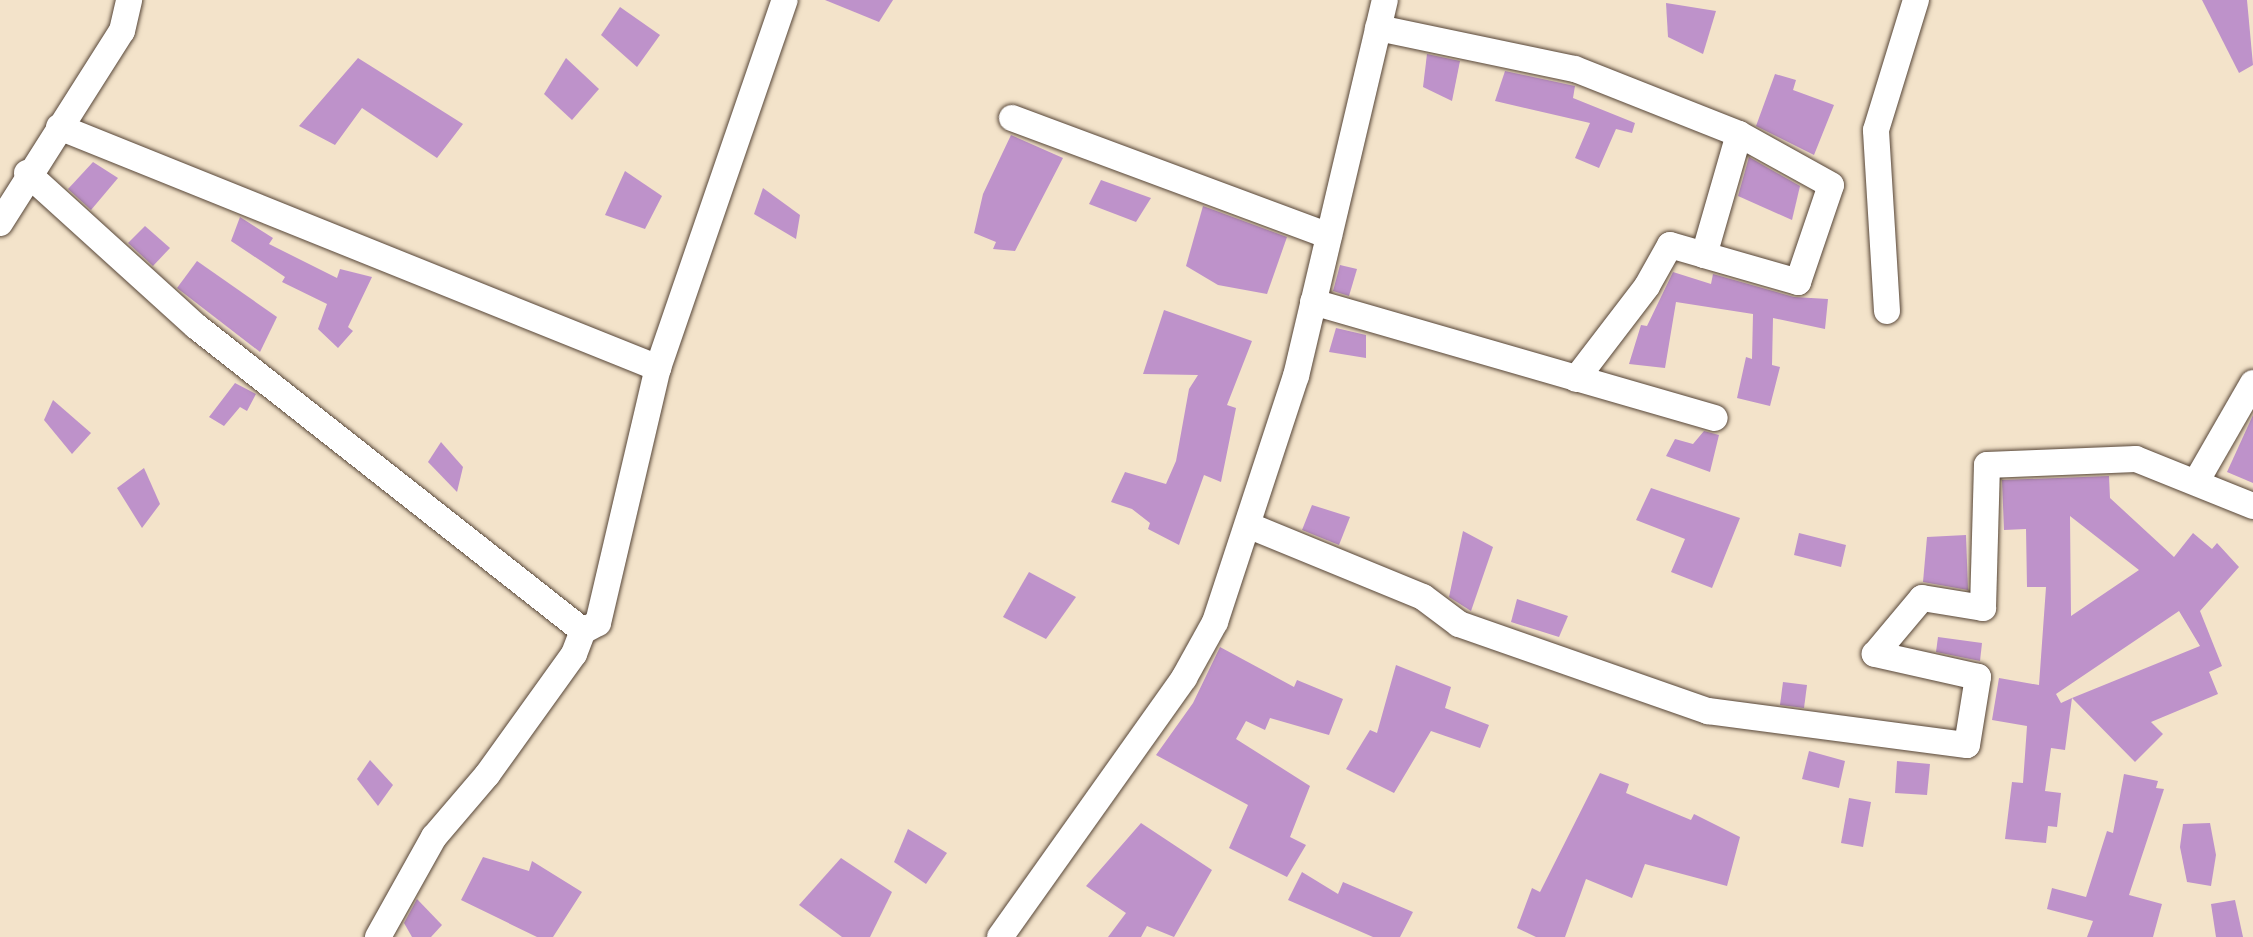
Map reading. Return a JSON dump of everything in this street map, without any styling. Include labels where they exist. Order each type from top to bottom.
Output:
[{"type":"street","points":[[0,223],[27,173],[122,31],[129,0]]},
{"type":"street","points":[[378,937],[434,837],[495,764],[575,654],[583,631],[598,623],[658,368],[785,0]]},
{"type":"street","points":[[1000,937],[1184,678],[1215,622],[1250,526],[1313,302],[1385,0]]},
{"type":"street","points":[[1887,311],[1876,130],[1916,0]]},
{"type":"street","points":[[1378,28],[1575,69],[1739,134],[1831,185],[1798,282],[1670,245],[1647,286],[1576,379]]},
{"type":"street","points":[[1012,118],[1329,236]]},
{"type":"street","points":[[59,127],[658,368]]},
{"type":"street","points":[[1704,255],[1739,134]]},
{"type":"street","points":[[0,199],[27,173]]},
{"type":"street","points":[[27,173],[197,327],[583,631]]},
{"type":"street","points":[[1313,302],[1715,418]]},
{"type":"street","points":[[2196,482],[2253,383]]},
{"type":"street","points":[[1250,526],[1423,597],[1458,624],[1708,711],[1967,745],[1978,677],[1875,654],[1922,598],[1983,608],[1987,465],[2136,459],[2253,506]]},
{"type":"building","points":[[825,0],[893,0],[879,22]]},
{"type":"building","points":[[2202,0],[2247,0],[2253,65],[2239,73]]},
{"type":"building","points":[[1666,3],[1716,11],[1703,54],[1668,37]]},
{"type":"building","points":[[620,7],[660,35],[637,67],[601,35]]},
{"type":"building","points":[[1427,54],[1460,61],[1452,101],[1423,87]]},
{"type":"building","points":[[358,58],[463,124],[437,158],[362,108],[335,145],[299,126]]},
{"type":"building","points":[[566,58],[599,89],[572,120],[544,94]]},
{"type":"building","points":[[1505,71],[1575,86],[1573,98],[1635,123],[1632,133],[1616,129],[1599,168],[1575,158],[1590,123],[1495,101]]},
{"type":"building","points":[[1775,74],[1796,80],[1793,90],[1834,105],[1814,155],[1756,126]]},
{"type":"building","points":[[1011,135],[1063,158],[1015,251],[993,249],[996,242],[974,233],[983,194]]},
{"type":"building","points":[[1749,157],[1800,186],[1792,220],[1738,196]]},
{"type":"building","points":[[93,162],[118,178],[91,210],[68,189]]},
{"type":"building","points":[[625,171],[662,196],[645,229],[605,215]]},
{"type":"building","points":[[1101,180],[1151,198],[1136,222],[1089,204]]},
{"type":"building","points":[[763,188],[800,215],[796,239],[754,214]]},
{"type":"building","points":[[1203,206],[1287,237],[1267,294],[1218,285],[1186,266]]},
{"type":"building","points":[[240,217],[273,238],[269,244],[337,278],[340,269],[372,277],[348,327],[353,331],[338,348],[318,329],[327,304],[282,282],[285,277],[231,241]]},
{"type":"building","points":[[145,226],[170,248],[153,266],[128,243]]},
{"type":"building","points":[[197,261],[277,317],[260,352],[177,288]]},
{"type":"building","points":[[1340,265],[1357,269],[1349,296],[1333,291]]},
{"type":"building","points":[[1673,272],[1711,284],[1713,274],[1794,297],[1828,299],[1825,329],[1773,318],[1772,365],[1780,367],[1770,406],[1737,398],[1746,357],[1752,359],[1753,314],[1676,302],[1665,368],[1629,364],[1641,325],[1647,326]]},
{"type":"building","points":[[1164,310],[1252,341],[1227,405],[1236,408],[1221,482],[1204,475],[1179,545],[1148,529],[1150,523],[1132,509],[1111,502],[1125,472],[1166,484],[1176,461],[1189,389],[1198,375],[1143,374]]},
{"type":"building","points":[[1336,328],[1366,335],[1366,358],[1329,352]]},
{"type":"building","points":[[235,383],[256,394],[247,411],[240,407],[224,426],[209,417]]},
{"type":"building","points":[[53,400],[91,433],[72,454],[44,420]]},
{"type":"building","points":[[2253,415],[2253,483],[2227,472]]},
{"type":"building","points":[[1704,431],[1719,435],[1710,472],[1666,456],[1675,439],[1693,444]]},
{"type":"building","points":[[441,442],[463,467],[457,492],[428,462]]},
{"type":"building","points":[[144,468],[160,504],[142,528],[117,488]]},
{"type":"building","points":[[2109,476],[2110,498],[2174,557],[2193,533],[2212,549],[2217,543],[2239,567],[2200,611],[2222,666],[2209,672],[2218,694],[2151,722],[2163,734],[2135,762],[2072,698],[2065,750],[2051,748],[2045,791],[2061,793],[2057,827],[2048,826],[2046,843],[2005,839],[2012,782],[2023,783],[2027,726],[1992,720],[1999,678],[2039,685],[2046,587],[2027,587],[2026,529],[2004,530],[2002,480]],"holes":[[[2070,516],[2139,570],[2071,616]],[[2179,611],[2200,646],[2061,703],[2056,694]]]},
{"type":"building","points":[[1651,488],[1740,518],[1712,588],[1671,572],[1685,539],[1636,520]]},
{"type":"building","points":[[1312,505],[1350,517],[1339,545],[1302,530]]},
{"type":"building","points":[[1463,531],[1493,547],[1471,611],[1449,597]]},
{"type":"building","points":[[1799,533],[1846,545],[1841,567],[1794,555]]},
{"type":"building","points":[[1966,535],[1968,590],[1923,582],[1927,537]]},
{"type":"building","points":[[1029,572],[1076,597],[1046,639],[1003,617]]},
{"type":"building","points":[[1517,599],[1568,616],[1559,637],[1511,622]]},
{"type":"building","points":[[1938,637],[1982,643],[1980,661],[1936,652]]},
{"type":"building","points":[[1220,647],[1294,687],[1297,680],[1343,699],[1329,735],[1270,718],[1265,730],[1246,721],[1236,739],[1310,786],[1290,837],[1306,845],[1287,877],[1229,848],[1248,805],[1156,755],[1193,703]]},
{"type":"building","points":[[1396,665],[1451,687],[1445,708],[1489,725],[1480,748],[1431,731],[1394,793],[1346,769],[1370,730],[1377,733]]},
{"type":"building","points":[[1783,682],[1807,685],[1804,708],[1780,705]]},
{"type":"building","points":[[1809,751],[1845,761],[1839,788],[1802,779]]},
{"type":"building","points":[[370,760],[393,785],[378,806],[357,779]]},
{"type":"building","points":[[1897,761],[1930,764],[1927,795],[1895,793]]},
{"type":"building","points":[[1600,773],[1629,784],[1626,793],[1691,820],[1694,814],[1740,837],[1727,886],[1645,864],[1632,898],[1586,879],[1565,937],[1536,937],[1517,928],[1532,888],[1540,892]]},
{"type":"building","points":[[2124,774],[2158,781],[2156,788],[2164,789],[2129,895],[2162,904],[2153,937],[2087,937],[2093,921],[2047,909],[2052,888],[2086,897],[2107,831],[2113,833]]},
{"type":"building","points":[[1849,798],[1871,802],[1863,847],[1841,843]]},
{"type":"building","points":[[1141,823],[1212,870],[1174,937],[1147,926],[1141,937],[1108,937],[1126,913],[1086,886]]},
{"type":"building","points":[[2210,823],[2216,855],[2211,886],[2187,882],[2180,847],[2183,824]]},
{"type":"building","points":[[908,829],[947,853],[926,884],[894,862]]},
{"type":"building","points":[[483,857],[529,871],[532,861],[582,892],[553,937],[537,937],[461,900]]},
{"type":"building","points":[[841,858],[892,892],[870,937],[842,937],[799,905]]},
{"type":"building","points":[[1302,872],[1338,894],[1343,882],[1413,912],[1400,937],[1373,937],[1288,900]]},
{"type":"building","points":[[417,899],[442,925],[431,937],[412,937],[404,923]]},
{"type":"building","points":[[2235,900],[2243,937],[2216,937],[2211,904]]}]
